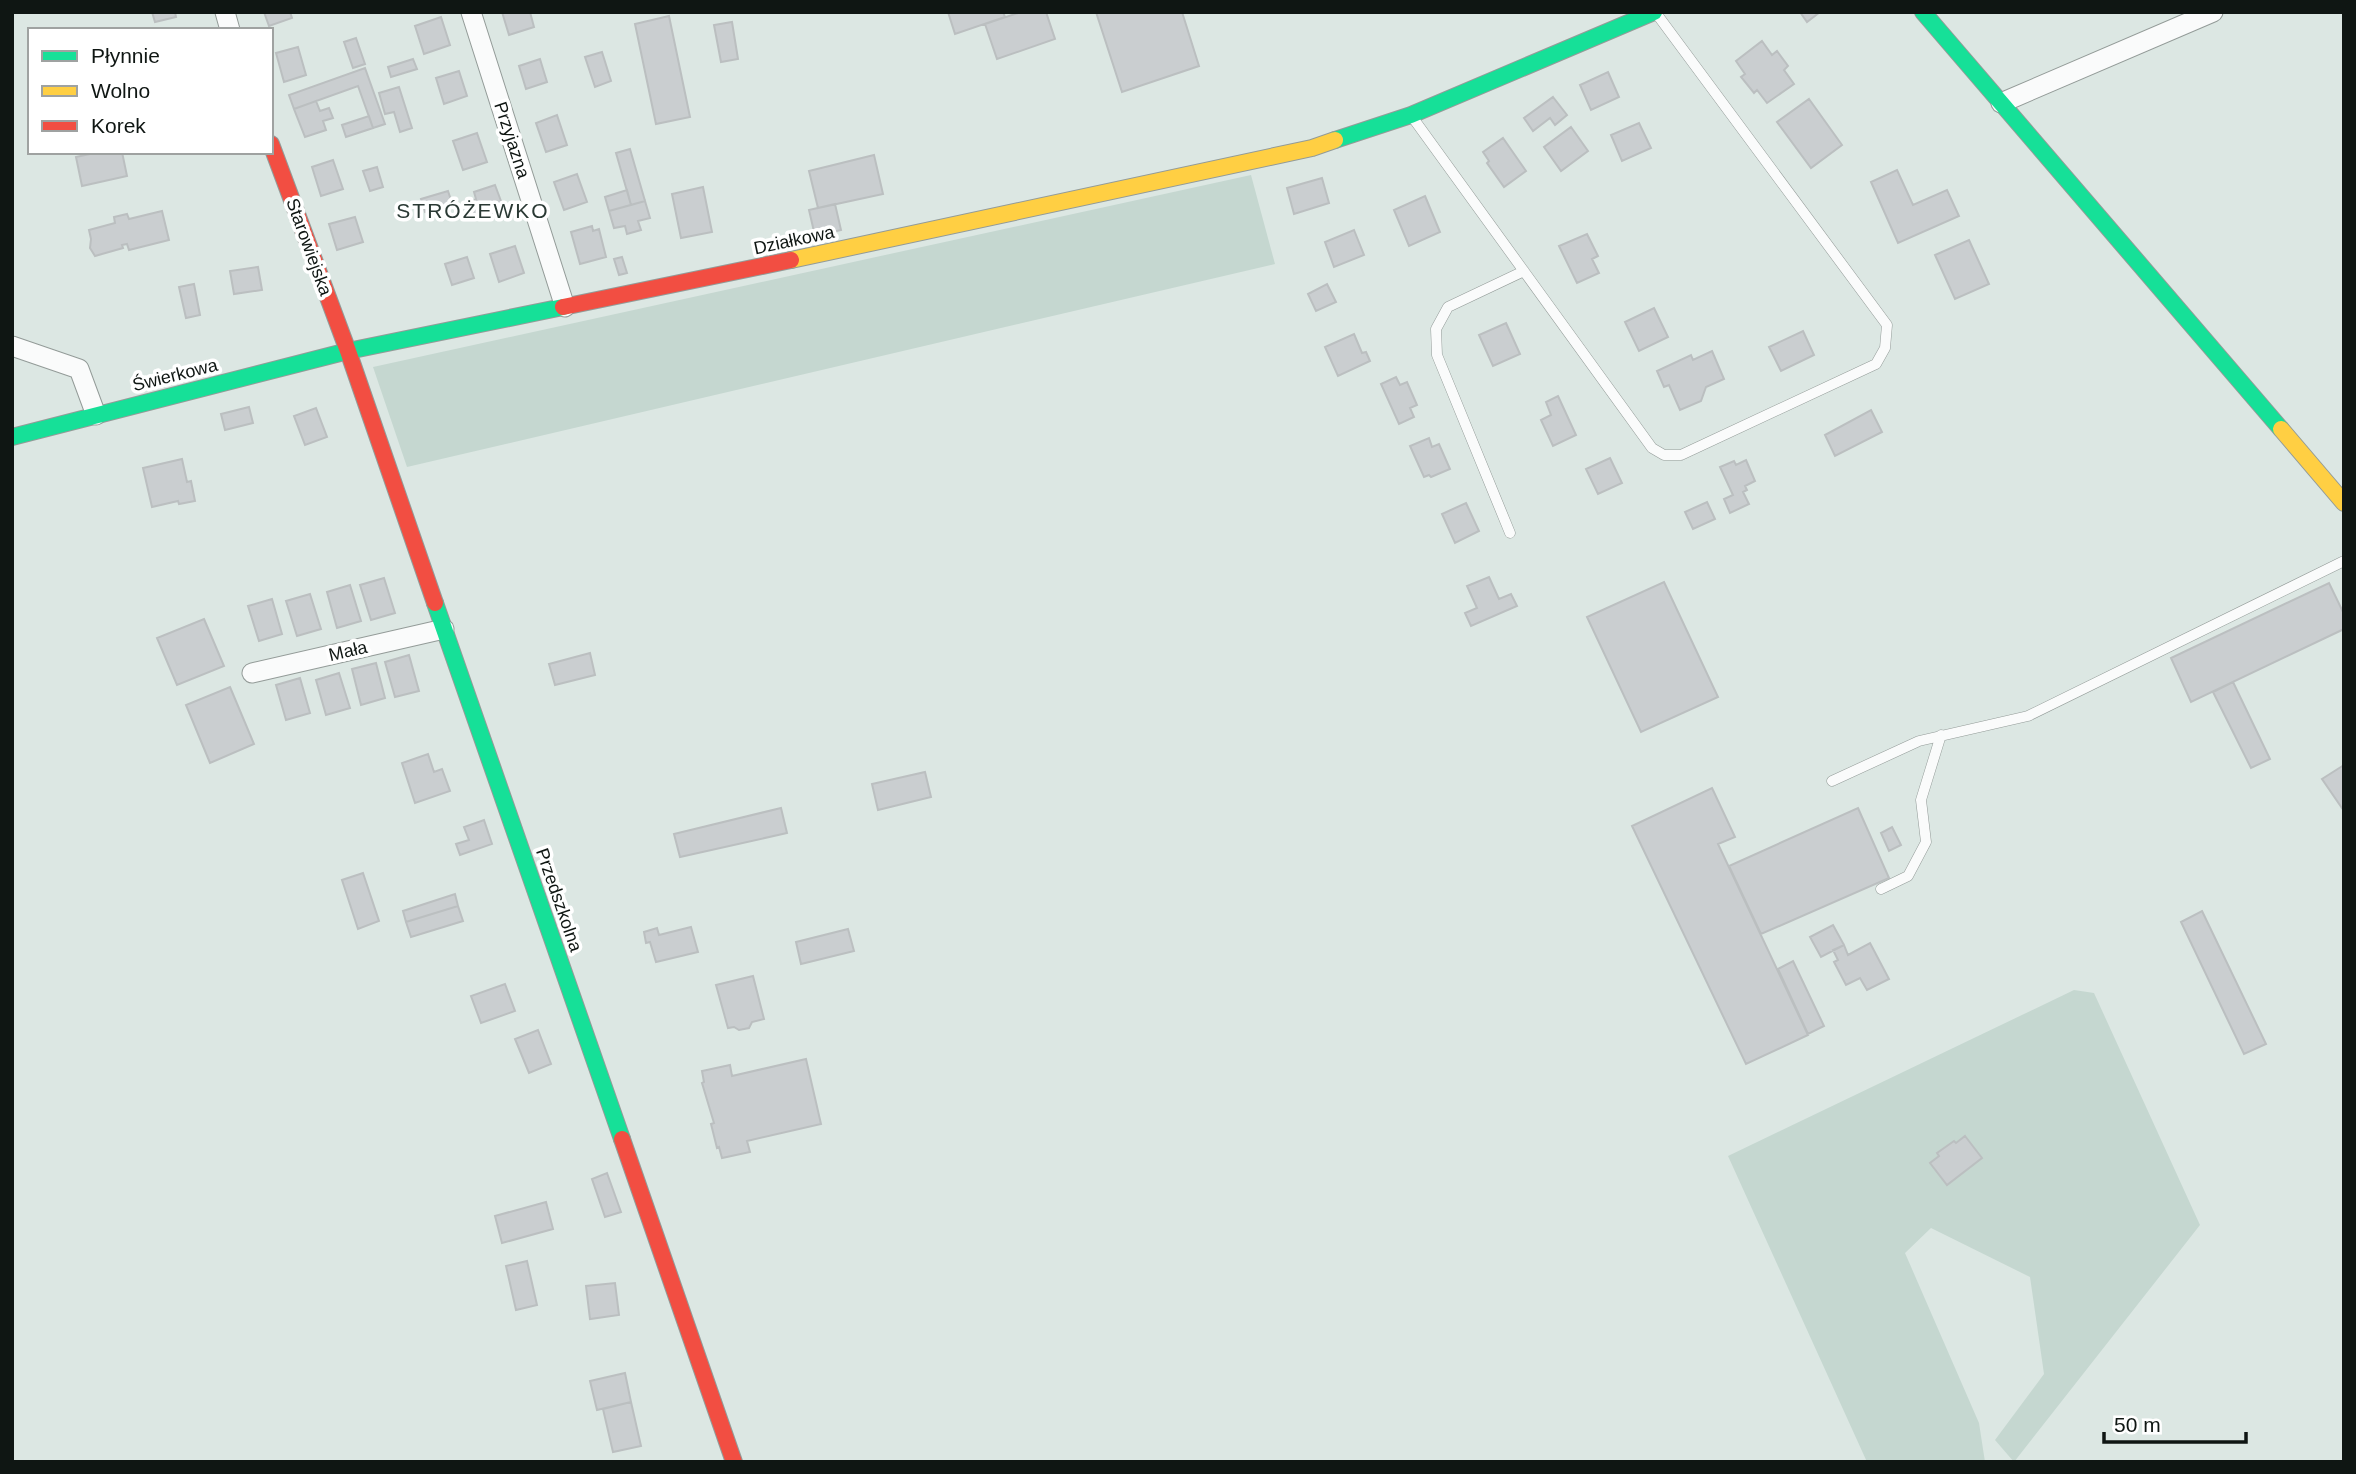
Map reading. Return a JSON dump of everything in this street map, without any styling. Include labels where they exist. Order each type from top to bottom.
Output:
[{"type":"street","name":"Przyjazna","points":[[471,12],[565,307]]},
{"type":"street","name":"Działkowa","points":[[348,351],[1312,148],[1411,115],[1655,12]]},
{"type":"street","points":[[1923,12],[2344,503]]},
{"type":"street","points":[[2001,103],[2214,12]]},
{"type":"street","name":"Starowiejska","points":[[273,149],[348,351]]},
{"type":"street","points":[[12,346],[79,369],[96,415]]},
{"type":"street","name":"Świerkowa","points":[[12,437],[348,351]]},
{"type":"street","name":"Przedszkolna","points":[[348,351],[734,1462]]},
{"type":"street","name":"Mała","points":[[252,673],[444,629]]},
{"type":"lane","points":[[1411,115],[1652,448],[1664,455],[1681,455],[1877,364],[1885,348],[1887,325],[1655,12]]},
{"type":"lane","points":[[1510,533],[1437,355],[1436,329],[1448,307],[1524,271]]},
{"type":"lane","points":[[1832,781],[1919,741],[2028,716],[2344,561]]},
{"type":"lane","points":[[1881,889],[1908,876],[1926,842],[1922,800],[1941,736]]},
{"type":"shaded area","points":[[1251,175],[1275,264],[407,467],[373,367]]},
{"type":"shaded area","points":[[2074,990],[2094,993],[2200,1225],[2014,1462],[1995,1440],[2044,1374],[2030,1277],[1931,1228],[1905,1253],[1979,1423],[1985,1462],[1867,1462],[1728,1156]]},
{"type":"building","points":[[152,12],[175,12],[176,17],[155,22]]},
{"type":"building","points":[[264,12],[290,12],[292,18],[269,26]]},
{"type":"building","points":[[502,12],[530,12],[534,27],[509,35]]},
{"type":"building","points":[[948,12],[1003,12],[1005,17],[955,34]]},
{"type":"building","points":[[1021,12],[1046,12],[1055,39],[997,59],[985,24]]},
{"type":"building","points":[[1096,12],[1182,12],[1199,66],[1122,92]]},
{"type":"building","points":[[1800,12],[1820,12],[1807,22]]},
{"type":"building","points":[[669,16],[690,117],[656,124],[635,24]]},
{"type":"building","points":[[441,17],[450,45],[424,54],[415,26]]},
{"type":"building","points":[[732,22],[738,59],[721,62],[714,25]]},
{"type":"building","points":[[356,38],[365,64],[353,68],[344,42]]},
{"type":"building","points":[[1762,41],[1772,55],[1777,51],[1788,66],[1784,70],[1794,84],[1767,103],[1757,90],[1754,93],[1741,77],[1745,74],[1736,61]]},
{"type":"building","points":[[298,47],[306,75],[284,82],[276,53]]},
{"type":"building","points":[[602,52],[611,81],[595,87],[585,57]]},
{"type":"building","points":[[413,59],[417,69],[391,77],[388,67]]},
{"type":"building","points":[[540,59],[547,82],[526,89],[519,66]]},
{"type":"building","points":[[365,68],[385,124],[373,128],[358,86],[294,109],[289,95]]},
{"type":"building","points":[[459,71],[467,96],[444,104],[436,78]]},
{"type":"building","points":[[1608,72],[1619,97],[1591,110],[1580,85]]},
{"type":"building","points":[[399,87],[412,128],[400,132],[394,112],[385,114],[379,93]]},
{"type":"building","points":[[1553,97],[1567,115],[1555,125],[1550,118],[1533,131],[1524,118]]},
{"type":"building","points":[[1809,99],[1842,145],[1811,168],[1777,122]]},
{"type":"building","points":[[316,101],[320,111],[329,108],[333,118],[323,121],[326,130],[305,137],[294,109]]},
{"type":"building","points":[[557,115],[567,145],[546,152],[536,123]]},
{"type":"building","points":[[369,116],[373,128],[346,137],[342,125]]},
{"type":"building","points":[[1639,123],[1651,148],[1622,161],[1611,135]]},
{"type":"building","points":[[1571,127],[1588,151],[1561,171],[1544,147]]},
{"type":"building","points":[[477,133],[487,162],[463,170],[453,141]]},
{"type":"building","points":[[1503,138],[1526,171],[1504,187],[1487,163],[1489,161],[1483,152]]},
{"type":"building","points":[[630,149],[645,201],[631,205],[616,153]]},
{"type":"building","points":[[90,154],[122,154],[127,176],[82,186],[76,157]]},
{"type":"building","points":[[874,155],[883,194],[818,208],[809,171]]},
{"type":"building","points":[[333,160],[343,189],[321,196],[312,167]]},
{"type":"building","points":[[377,167],[383,187],[370,191],[363,171]]},
{"type":"building","points":[[1897,170],[1913,205],[1947,190],[1959,216],[1898,243],[1871,182]]},
{"type":"building","points":[[577,174],[587,202],[564,210],[554,182]]},
{"type":"building","points":[[1322,178],[1329,203],[1294,214],[1287,188]]},
{"type":"building","points":[[495,185],[504,209],[473,219],[467,202],[476,199],[474,192]]},
{"type":"building","points":[[703,187],[712,232],[681,238],[672,194]]},
{"type":"building","points":[[627,190],[631,205],[609,211],[605,197]]},
{"type":"building","points":[[448,191],[452,203],[425,212],[421,199]]},
{"type":"building","points":[[1425,196],[1440,232],[1409,246],[1394,210]]},
{"type":"building","points":[[645,201],[650,218],[638,221],[641,230],[627,234],[625,226],[614,228],[609,211]]},
{"type":"building","points":[[835,204],[841,230],[815,236],[809,210]]},
{"type":"building","points":[[162,211],[169,240],[129,250],[127,244],[122,245],[123,248],[95,256],[90,248],[89,230],[115,223],[114,217],[127,214],[129,219]]},
{"type":"building","points":[[355,217],[363,242],[337,250],[329,224]]},
{"type":"building","points":[[592,226],[593,231],[599,229],[606,257],[580,264],[571,232]]},
{"type":"building","points":[[1354,230],[1364,255],[1334,267],[1325,242]]},
{"type":"building","points":[[1587,234],[1598,256],[1592,259],[1599,273],[1577,283],[1559,246]]},
{"type":"building","points":[[1969,240],[1989,284],[1955,299],[1935,255]]},
{"type":"building","points":[[515,246],[524,273],[499,282],[490,254]]},
{"type":"building","points":[[467,257],[474,278],[452,285],[445,264]]},
{"type":"building","points":[[622,257],[627,273],[619,275],[614,259]]},
{"type":"building","points":[[258,267],[262,290],[234,294],[230,271]]},
{"type":"building","points":[[194,284],[200,315],[186,318],[179,287]]},
{"type":"building","points":[[1327,284],[1336,302],[1316,311],[1308,294]]},
{"type":"building","points":[[1654,308],[1668,337],[1639,351],[1625,322]]},
{"type":"building","points":[[1506,323],[1520,354],[1493,366],[1479,335]]},
{"type":"building","points":[[1803,331],[1814,355],[1781,371],[1769,347]]},
{"type":"building","points":[[1354,334],[1362,353],[1366,352],[1370,361],[1338,376],[1325,347]]},
{"type":"building","points":[[1712,351],[1724,379],[1706,387],[1701,401],[1680,410],[1669,385],[1664,387],[1657,371],[1691,355],[1693,360]]},
{"type":"building","points":[[1396,377],[1400,385],[1407,382],[1417,405],[1410,408],[1414,417],[1399,424],[1381,384]]},
{"type":"building","points":[[1558,396],[1576,435],[1553,446],[1541,420],[1551,415],[1546,402]]},
{"type":"building","points":[[249,407],[253,423],[225,430],[221,414]]},
{"type":"building","points":[[316,408],[327,437],[305,445],[294,416]]},
{"type":"building","points":[[1871,410],[1882,432],[1835,456],[1825,435]]},
{"type":"building","points":[[1429,438],[1432,447],[1439,444],[1450,469],[1424,477],[1410,446]]},
{"type":"building","points":[[1610,458],[1622,483],[1598,494],[1586,469]]},
{"type":"building","points":[[182,459],[195,501],[179,504],[178,501],[152,507],[143,468]]},
{"type":"building","points":[[1746,460],[1755,481],[1745,486],[1747,490],[1743,492],[1749,504],[1730,513],[1724,499],[1733,495],[1720,467],[1734,461],[1736,465]]},
{"type":"building","points":[[1707,502],[1715,519],[1693,529],[1685,512]]},
{"type":"building","points":[[1466,503],[1479,531],[1455,543],[1442,514]]},
{"type":"building","points":[[1489,577],[1499,599],[1511,594],[1517,606],[1471,626],[1465,613],[1477,608],[1467,586]]},
{"type":"building","points":[[384,578],[395,613],[371,620],[360,585]]},
{"type":"building","points":[[1664,582],[1718,697],[1641,732],[1587,617]]},
{"type":"building","points":[[2329,583],[2344,614],[2344,629],[2191,702],[2171,658]]},
{"type":"building","points":[[350,585],[361,621],[337,628],[327,592]]},
{"type":"building","points":[[310,594],[321,629],[297,636],[286,601]]},
{"type":"building","points":[[272,599],[282,634],[259,641],[248,606]]},
{"type":"building","points":[[204,619],[224,666],[177,685],[157,638]]},
{"type":"building","points":[[590,653],[595,675],[555,685],[549,664]]},
{"type":"building","points":[[409,655],[419,691],[395,697],[385,662]]},
{"type":"building","points":[[376,663],[385,698],[361,705],[352,669]]},
{"type":"building","points":[[339,673],[350,708],[326,715],[316,680]]},
{"type":"building","points":[[300,678],[310,713],[286,720],[276,685]]},
{"type":"building","points":[[2233,682],[2270,759],[2251,768],[2213,692]]},
{"type":"building","points":[[230,687],[254,744],[210,763],[186,705]]},
{"type":"building","points":[[428,754],[434,772],[442,769],[450,791],[415,803],[402,763]]},
{"type":"building","points":[[2344,765],[2344,811],[2322,779]]},
{"type":"building","points":[[925,772],[931,797],[878,810],[872,784]]},
{"type":"building","points":[[1712,788],[1735,837],[1718,844],[1808,1035],[1746,1064],[1632,826]]},
{"type":"building","points":[[781,808],[787,833],[680,857],[674,834]]},
{"type":"building","points":[[1858,808],[1889,878],[1761,934],[1729,866]]},
{"type":"building","points":[[484,820],[492,844],[460,855],[456,844],[469,840],[464,827]]},
{"type":"building","points":[[1892,827],[1901,845],[1889,851],[1881,833]]},
{"type":"building","points":[[363,873],[379,921],[358,929],[342,880]]},
{"type":"building","points":[[455,894],[458,906],[406,922],[403,911]]},
{"type":"building","points":[[458,906],[463,921],[411,937],[406,922]]},
{"type":"building","points":[[2202,911],[2266,1044],[2244,1054],[2181,922]]},
{"type":"building","points":[[1833,925],[1844,945],[1821,957],[1810,937]]},
{"type":"building","points":[[691,927],[698,952],[656,962],[650,942],[646,943],[644,932],[657,928],[659,935]]},
{"type":"building","points":[[848,929],[854,951],[801,964],[796,942]]},
{"type":"building","points":[[1870,943],[1889,979],[1867,990],[1860,978],[1846,985],[1834,962],[1838,960],[1833,950],[1844,945],[1848,955]]},
{"type":"building","points":[[1793,961],[1824,1026],[1808,1034],[1778,969]]},
{"type":"building","points":[[753,976],[764,1019],[752,1022],[749,1028],[728,1028],[716,985]]},
{"type":"building","points":[[505,984],[515,1011],[481,1023],[471,996]]},
{"type":"building","points":[[538,1030],[551,1064],[529,1073],[515,1039]]},
{"type":"building","points":[[806,1059],[821,1124],[747,1141],[750,1152],[722,1158],[711,1124],[714,1123],[702,1083],[702,1071],[730,1065],[732,1076]]},
{"type":"building","points":[[1965,1136],[1982,1158],[1947,1185],[1930,1163],[1939,1156],[1937,1153]]},
{"type":"building","points":[[607,1173],[621,1212],[605,1217],[592,1179]]},
{"type":"building","points":[[546,1202],[553,1229],[502,1243],[495,1216]]},
{"type":"building","points":[[527,1261],[537,1305],[516,1310],[506,1266]]},
{"type":"building","points":[[615,1283],[619,1315],[590,1319],[586,1286]]},
{"type":"building","points":[[625,1373],[631,1402],[597,1410],[590,1381]]},
{"type":"building","points":[[631,1402],[641,1446],[613,1452],[603,1409]]},
{"type":"traffic: fast","points":[[1335,140],[1411,115],[1654,12]]},
{"type":"traffic: fast","points":[[1923,12],[2281,429]]},
{"type":"traffic: fast","points":[[12,437],[348,351],[563,307]]},
{"type":"traffic: fast","points":[[435,603],[622,1139]]},
{"type":"traffic: slow","points":[[791,260],[1312,148],[1335,140]]},
{"type":"traffic: slow","points":[[2281,429],[2344,503]]},
{"type":"traffic: jam","points":[[273,149],[348,351],[435,603]]},
{"type":"traffic: jam","points":[[563,307],[791,260]]},
{"type":"traffic: jam","points":[[622,1139],[734,1462]]},
{"type":"district","name":"STRÓŻEWKO","points":[[473,210]]}]
